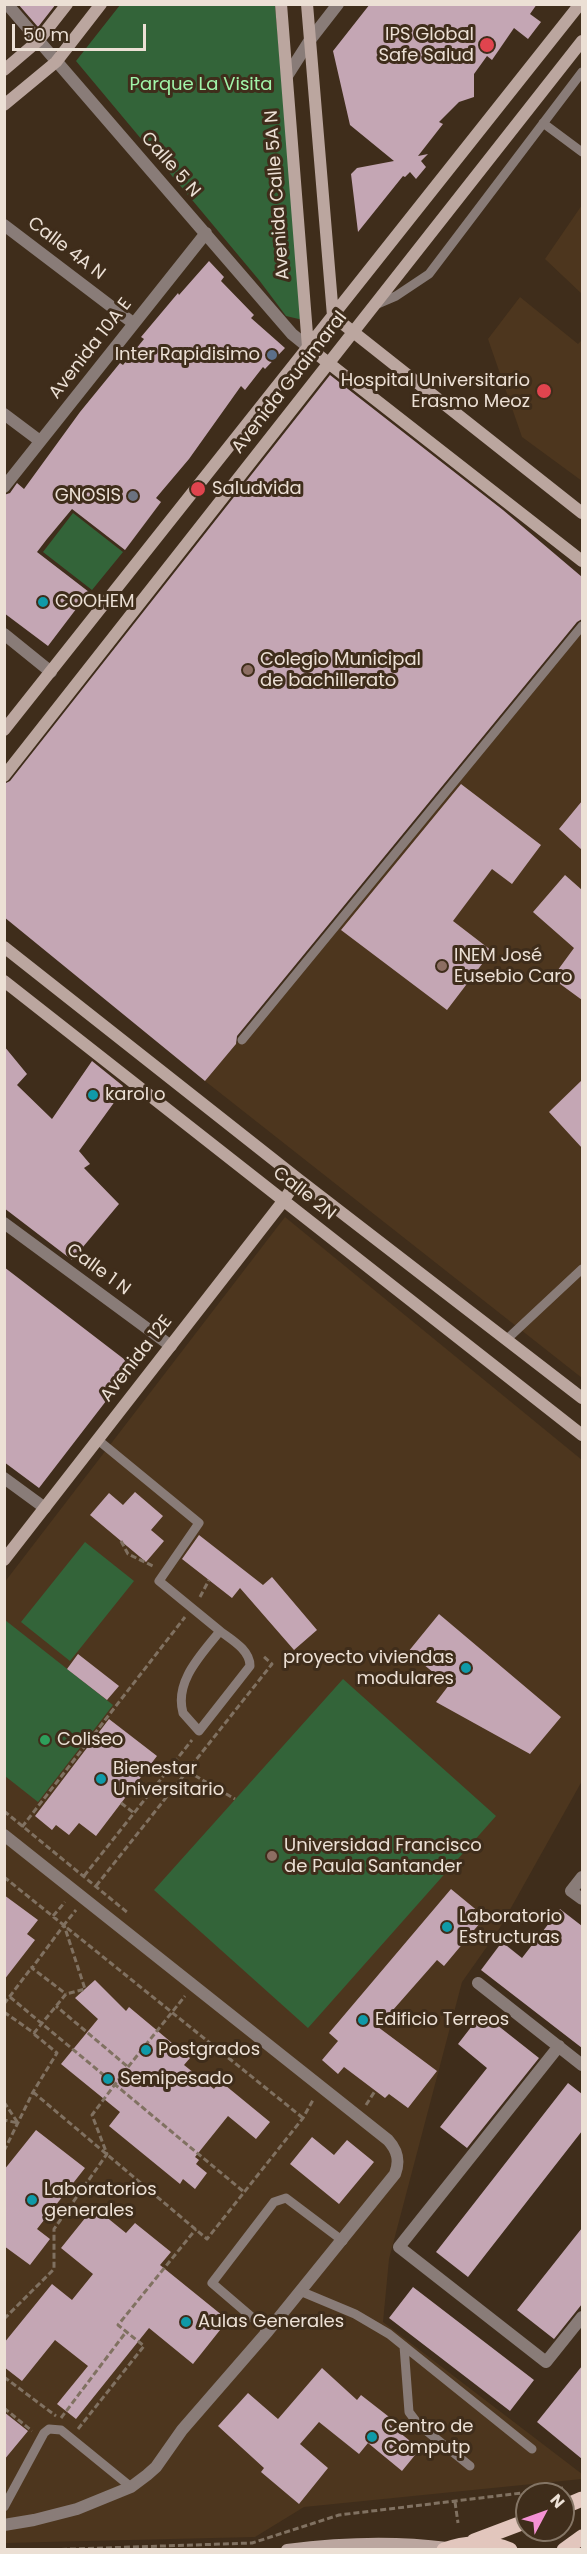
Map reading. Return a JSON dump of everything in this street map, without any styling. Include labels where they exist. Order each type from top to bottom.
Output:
[{"type":"main road","points":[[446,2549],[467,2544],[515,2526]]},
{"type":"main road","points":[[564,2550],[582,2537]]},
{"type":"main road","points":[[467,2544],[506,2548]]},
{"type":"street","name":"Calle 5 N","points":[[6,4],[292,334],[308,347]]},
{"type":"street","points":[[4,70],[38,41],[67,4]]},
{"type":"street","points":[[4,105],[56,62],[101,4]]},
{"type":"street","name":"Avenida Calle 5A N","points":[[281,4],[308,347]]},
{"type":"street","points":[[307,4],[333,316],[582,513]]},
{"type":"street","points":[[287,76],[310,40],[338,4]]},
{"type":"street","name":"Avenida Guaimaral","points":[[4,730],[580,4]]},
{"type":"street","name":"Avenida Guaimaral","points":[[4,776],[582,41]]},
{"type":"street","name":"Calle 4A N","points":[[4,225],[134,323]]},
{"type":"street","name":"Avenida 10A E","points":[[4,487],[206,233]]},
{"type":"street","points":[[308,347],[582,561]]},
{"type":"street","points":[[4,414],[40,441]]},
{"type":"street","points":[[4,634],[51,672]]},
{"type":"street","name":"Calle 2N","points":[[4,947],[298,1179],[582,1398]]},
{"type":"street","name":"Calle 2N","points":[[4,981],[582,1435]]},
{"type":"street","name":"Avenida 12E","points":[[4,1560],[298,1179]]},
{"type":"street","name":"Calle 1 N","points":[[4,1223],[171,1346]]},
{"type":"street","points":[[4,1478],[45,1508]]},
{"type":"street","points":[[4,2525],[77,2509],[131,2487],[156,2467],[182,2430],[343,2241],[395,2175],[399,2160],[394,2146],[8,1838]]},
{"type":"street","points":[[582,1877],[571,1891],[582,1899]]},
{"type":"street","points":[[478,1983],[582,2065]]},
{"type":"street","points":[[559,2046],[399,2247],[546,2362],[582,2317]]},
{"type":"street","points":[[287,2550],[338,2544],[394,2543],[446,2549]]},
{"type":"lane","points":[[373,306],[396,296],[429,274],[582,72]]},
{"type":"lane","points":[[543,123],[580,147]]},
{"type":"lane","points":[[242,1040],[582,626]]},
{"type":"lane","points":[[506,1340],[582,1269]]},
{"type":"lane","points":[[98,1440],[199,1523],[159,1581],[220,1631],[245,1652],[249,1657],[250,1666],[199,1731],[183,1713],[182,1690],[191,1669],[220,1631]]},
{"type":"lane","points":[[268,2331],[212,2283],[274,2202],[286,2198],[343,2241]]},
{"type":"lane","points":[[300,2292],[355,2314],[404,2346],[532,2449]]},
{"type":"lane","points":[[404,2346],[409,2412],[418,2424],[470,2466]]},
{"type":"lane","points":[[4,2507],[40,2439],[50,2429],[61,2430],[131,2487]]},
{"type":"path","points":[[121,1541],[128,1554],[165,1572]]},
{"type":"path","points":[[8,1838],[192,1608],[209,1580]]},
{"type":"path","points":[[74,1890],[199,1731]]},
{"type":"path","points":[[188,1771],[235,1799]]},
{"type":"path","points":[[121,1803],[134,1813]]},
{"type":"path","points":[[4,1877],[303,2118],[207,2239],[33,2092]]},
{"type":"path","points":[[4,2004],[64,1925]]},
{"type":"path","points":[[34,2033],[66,1994],[85,1989],[64,1925]]},
{"type":"path","points":[[32,1968],[66,1994]]},
{"type":"path","points":[[10,1997],[244,2192]]},
{"type":"path","points":[[56,2006],[128,2067]]},
{"type":"path","points":[[4,2012],[57,2053],[33,2092],[4,2151]]},
{"type":"path","points":[[107,2154],[92,2115],[172,2012]]},
{"type":"path","points":[[365,2107],[375,2091]]},
{"type":"path","points":[[4,2102],[18,2123]]},
{"type":"path","points":[[4,2120],[18,2123]]},
{"type":"path","points":[[4,2319],[54,2269],[54,2229],[107,2154]]},
{"type":"path","points":[[4,2377],[76,2431],[144,2346],[118,2325],[153,2285],[196,2229]]},
{"type":"path","points":[[141,2288],[145,2292]]},
{"type":"path","points":[[60,2419],[126,2332]]},
{"type":"path","points":[[4,2408],[38,2436]]},
{"type":"path","points":[[42,2550],[252,2543],[339,2515],[515,2494]]},
{"type":"path","points":[[455,2502],[458,2523]]},
{"type":"shaded area","points":[[582,205],[582,294],[545,259]]},
{"type":"shaded area","name":"Hospital Universitario Erasmo Meoz","points":[[520,297],[578,344],[582,340],[582,481],[522,437],[488,339]]},
{"type":"shaded area","name":"INEM José Eusebio Caro","points":[[582,626],[582,1378],[205,1081]]},
{"type":"shaded area","name":"Universidad Francisco de Paula Santander","points":[[285,1217],[582,1460],[582,1781],[498,1931],[462,1982],[389,2259],[383,2322],[582,2474],[582,2479],[515,2482],[515,2486],[304,2507],[255,2537],[5,2543],[4,1583]]},
{"type":"green space","name":"Parque La Visita","points":[[120,5],[275,5],[303,320],[286,316],[259,280],[76,61]]},
{"type":"green space","points":[[73,513],[123,552],[92,590],[43,552]]},
{"type":"green space","points":[[85,1542],[134,1581],[70,1661],[21,1622]]},
{"type":"green space","name":"Coliseo","points":[[5,1620],[113,1705],[38,1802],[5,1776]]},
{"type":"green space","points":[[343,1679],[496,1816],[308,2028],[154,1890]]},
{"type":"building","points":[[18,4],[56,4],[38,27]]},
{"type":"building","points":[[370,4],[537,4],[530,14],[541,22],[528,39],[514,28],[492,60],[487,56],[474,74],[474,97],[459,102],[439,122],[443,124],[418,156],[428,154],[421,161],[426,167],[416,179],[410,172],[405,177],[403,176],[358,232],[351,174],[357,168],[394,161],[350,125],[333,51]]},
{"type":"building","points":[[209,261],[224,277],[221,281],[254,315],[251,318],[285,348],[265,369],[263,367],[245,390],[241,386],[189,459],[156,498],[161,502],[125,550],[72,509],[47,539],[37,552],[89,592],[48,646],[4,613],[4,495],[10,493],[17,483],[24,489],[80,412],[120,363],[123,365],[144,339],[141,337],[178,293],[179,295]]},
{"type":"building","points":[[330,375],[503,510],[582,577],[582,619],[577,622],[237,1036],[236,1044],[205,1081],[4,917],[4,784],[10,781]]},
{"type":"building","points":[[461,784],[541,845],[512,884],[492,869],[453,921],[492,951],[447,1010],[341,930]]},
{"type":"building","points":[[582,801],[582,850],[559,829]]},
{"type":"building","points":[[565,875],[582,890],[582,1000],[552,978],[574,948],[533,912]]},
{"type":"building","points":[[4,1046],[27,1074],[17,1085],[52,1119],[92,1061],[123,1086],[113,1104],[79,1151],[90,1164],[84,1168],[119,1204],[72,1260],[4,1208]]},
{"type":"building","points":[[582,1080],[582,1148],[549,1112]]},
{"type":"building","points":[[4,1267],[133,1366],[39,1488],[4,1462]]},
{"type":"building","points":[[135,1492],[163,1516],[151,1530],[164,1541],[146,1562],[90,1515],[109,1493],[123,1505]]},
{"type":"building","points":[[199,1535],[263,1585],[272,1577],[317,1630],[294,1650],[240,1588],[232,1598],[182,1559]]},
{"type":"building","name":"proyecto viviendas modulares","points":[[439,1614],[561,1717],[530,1754],[436,1702],[449,1685],[408,1652]]},
{"type":"building","points":[[78,1654],[119,1686],[107,1700],[67,1669]]},
{"type":"building","name":"Bienestar Universitario","points":[[109,1719],[157,1756],[96,1836],[79,1823],[69,1835],[56,1825],[52,1830],[35,1816]]},
{"type":"building","points":[[451,1889],[485,1917],[444,1966],[437,1960],[378,2027],[437,2071],[408,2108],[389,2094],[385,2098],[344,2067],[338,2074],[322,2060],[338,2041],[329,2033]]},
{"type":"building","points":[[4,1895],[38,1920],[27,1934],[35,1940],[4,1980]]},
{"type":"building","points":[[560,1909],[582,1926],[582,2048],[481,1970],[502,1942],[522,1958]]},
{"type":"building","points":[[95,1980],[126,2011],[129,2007],[190,2058],[184,2065],[214,2089],[220,2081],[270,2122],[256,2139],[228,2116],[195,2157],[199,2160],[196,2164],[207,2173],[195,2189],[183,2179],[180,2184],[109,2126],[120,2112],[61,2064],[98,2019],[75,1998]]},
{"type":"building","points":[[482,2013],[539,2058],[467,2148],[440,2127],[487,2068],[458,2044]]},
{"type":"building","points":[[568,2083],[582,2094],[582,2131],[468,2277],[436,2252]]},
{"type":"building","name":"Laboratorios generales","points":[[36,2130],[85,2168],[37,2229],[50,2239],[30,2265],[4,2246],[4,2170]]},
{"type":"building","points":[[312,2137],[334,2155],[347,2140],[374,2162],[339,2204],[290,2164]]},
{"type":"building","points":[[94,2207],[126,2233],[135,2223],[171,2252],[160,2265],[228,2320],[193,2364],[149,2328],[76,2419],[57,2404],[88,2366],[55,2340],[22,2381],[4,2367],[4,2343],[52,2284],[72,2300],[93,2274],[61,2248]]},
{"type":"building","points":[[582,2228],[582,2304],[554,2339],[517,2310]]},
{"type":"building","points":[[413,2287],[534,2380],[510,2411],[389,2318]]},
{"type":"building","points":[[582,2366],[582,2459],[537,2422]]},
{"type":"building","points":[[322,2368],[357,2400],[361,2395],[393,2420],[389,2424],[420,2449],[402,2471],[368,2443],[359,2454],[319,2422],[300,2444],[328,2468],[299,2504],[261,2472],[264,2468],[218,2426],[248,2393],[278,2419]]},
{"type":"building","points":[[4,2412],[28,2431],[4,2460]]},
{"type":"place","name":"IPS Global Safe Salud","points":[[487,45]]},
{"type":"place","name":"Inter Rapidisimo","points":[[272,355]]},
{"type":"place","name":"Hospital Universitario Erasmo Meoz","points":[[544,391]]},
{"type":"place","name":"Saludvida","points":[[198,489]]},
{"type":"place","name":"GNOSIS","points":[[133,496]]},
{"type":"place","name":"COOHEM","points":[[43,602]]},
{"type":"place","name":"Colegio Municipal de bachillerato","points":[[248,670]]},
{"type":"place","name":"INEM José Eusebio Caro","points":[[442,966]]},
{"type":"place","name":"karol o","points":[[93,1095]]},
{"type":"place","name":"proyecto viviendas modulares","points":[[466,1668]]},
{"type":"place","name":"Coliseo","points":[[45,1740]]},
{"type":"place","name":"Bienestar Universitario","points":[[101,1779]]},
{"type":"place","name":"Universidad Francisco de Paula Santander","points":[[272,1856]]},
{"type":"place","name":"Laboratorio Estructuras","points":[[447,1927]]},
{"type":"place","name":"Edificio Terreos","points":[[363,2020]]},
{"type":"place","name":"Postgrados","points":[[146,2050]]},
{"type":"place","name":"Semipesado","points":[[108,2079]]},
{"type":"place","name":"Laboratorios generales","points":[[32,2200]]},
{"type":"place","name":"Aulas Generales","points":[[186,2322]]},
{"type":"place","name":"Centro de Computp","points":[[372,2437]]}]
